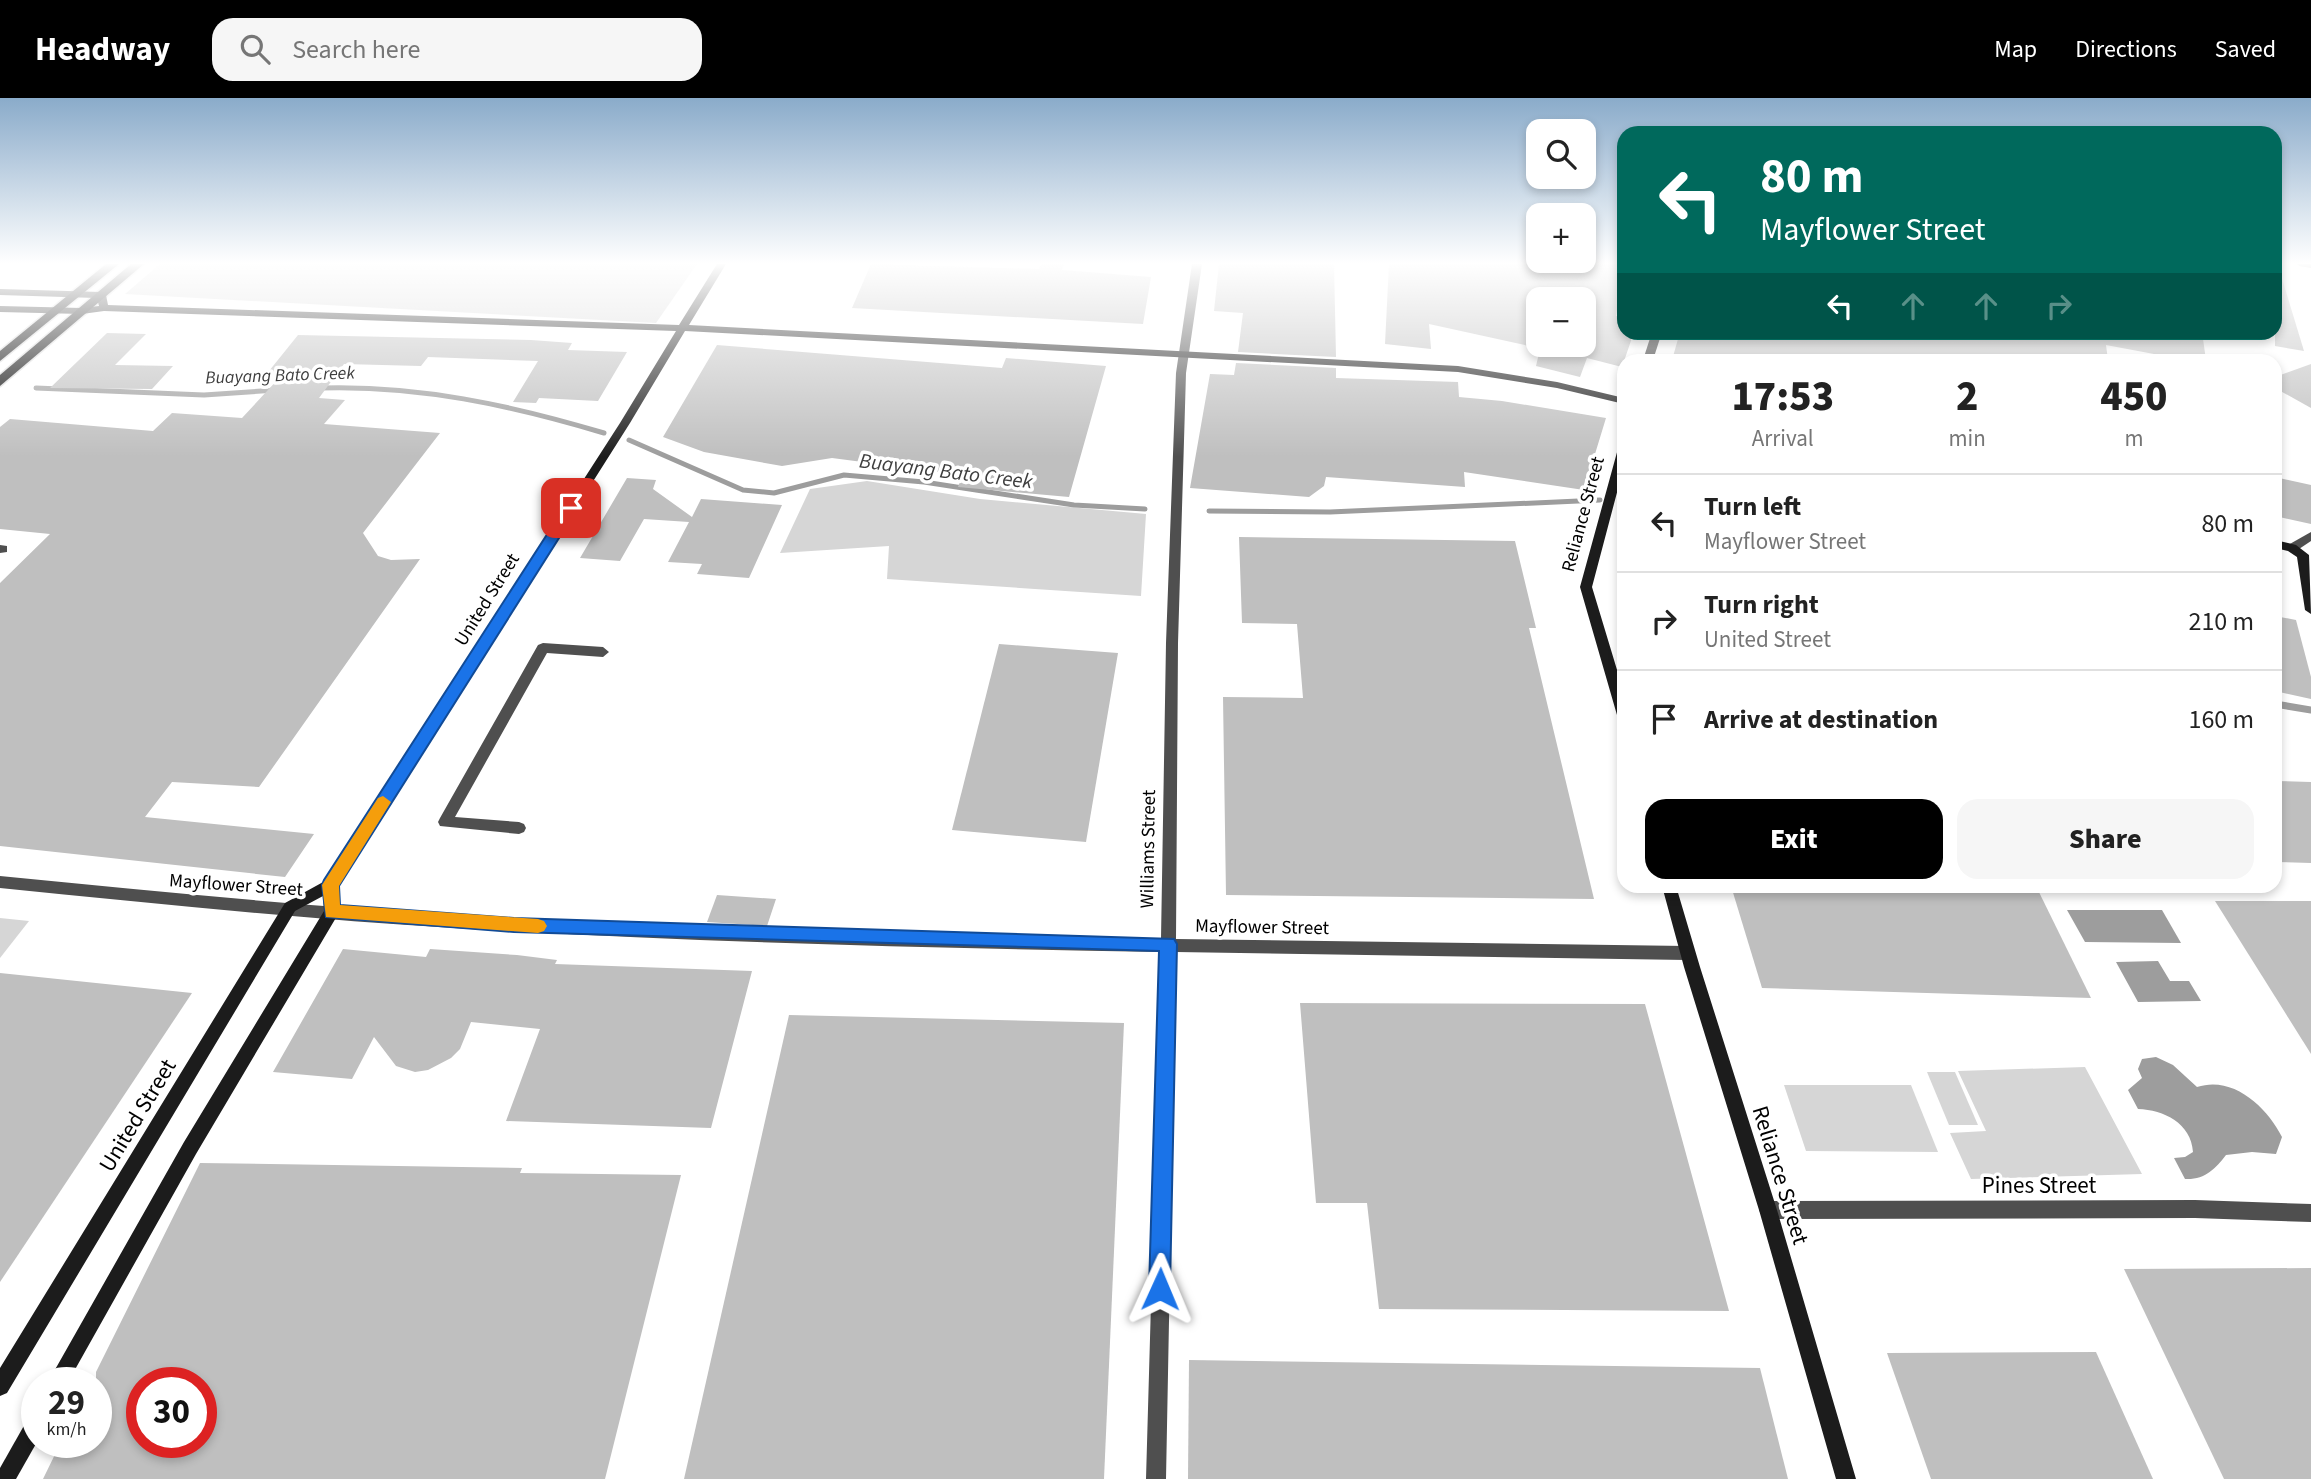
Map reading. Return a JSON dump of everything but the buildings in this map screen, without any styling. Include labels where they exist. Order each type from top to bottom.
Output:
[{"type":"main road","points":[[0,357],[33,328]]},
{"type":"main road","points":[[0,382],[62,328]]},
{"type":"street","name":"United Street","points":[[0,1386],[290,907],[330,885],[684,328]]},
{"type":"street","points":[[693,328],[1458,369],[1557,385],[1617,399]]},
{"type":"street","name":"Williams Street","points":[[1156,1479],[1172,643],[1184,354],[1188,328]]},
{"type":"street","name":"Reliance Street","points":[[1617,472],[1586,587],[1617,691]]},
{"type":"street","points":[[2311,536],[2302,550],[2311,610]]},
{"type":"street","points":[[2282,546],[2302,550]]},
{"type":"street","points":[[519,828],[445,822],[542,648],[603,652]]},
{"type":"street","name":"Mayflower Street","points":[[0,882],[332,912],[528,926],[1168,944],[1686,953]]},
{"type":"street","points":[[66,1367],[190,1148],[332,912],[330,885]]},
{"type":"street","name":"Reliance Street","points":[[1671,893],[1686,953],[1768,1210],[1807,1355],[1846,1479]]},
{"type":"street","name":"Pines Street","points":[[1768,1210],[2195,1209],[2311,1213]]},
{"type":"street","points":[[4,1477],[21,1449]]},
{"type":"shaded area","points":[[867,481],[980,499],[1146,514],[1141,596],[887,579],[889,546],[780,553],[810,489]]},
{"type":"shaded area","points":[[2067,910],[2162,910],[2181,943],[2085,942]]},
{"type":"shaded area","points":[[0,918],[29,921],[0,958]]},
{"type":"shaded area","points":[[2158,961],[2170,981],[2189,981],[2201,1001],[2138,1002],[2116,962]]},
{"type":"shaded area","points":[[2156,1057],[2173,1065],[2197,1087],[2210,1084],[2223,1086],[2247,1096],[2267,1115],[2282,1137],[2276,1154],[2252,1152],[2226,1155],[2209,1173],[2198,1178],[2185,1179],[2174,1158],[2185,1157],[2193,1152],[2187,1133],[2166,1115],[2138,1109],[2128,1090],[2142,1078],[2138,1069],[2142,1059]]},
{"type":"shaded area","points":[[2085,1067],[2142,1174],[1971,1179],[1950,1133],[1986,1131],[1958,1071]]},
{"type":"shaded area","points":[[1927,1072],[1955,1072],[1978,1125],[1949,1125]]},
{"type":"shaded area","points":[[1784,1085],[1911,1085],[1938,1152],[1806,1151]]},
{"type":"waterway","name":"Buayang Bato Creek","points":[[36,388],[204,395],[276,390]]},
{"type":"waterway","name":"Buayang Bato Creek","points":[[320,388],[392,390],[464,399],[604,433]]},
{"type":"waterway","name":"Buayang Bato Creek","points":[[629,440],[743,490],[774,493],[844,475],[924,482],[1074,505],[1145,509]]},
{"type":"waterway","name":"Buayang Bato Creek","points":[[1209,511],[1330,512],[1600,500]]},
{"type":"waterway","name":"Buayang Bato Creek","points":[[2282,705],[2311,710]]},
{"type":"slow traffic","points":[[383,802],[330,885],[332,912],[538,926]]},
{"type":"route","points":[[571,508],[330,885],[332,912],[514,925],[1126,945],[1168,944],[1160,1289]]}]
